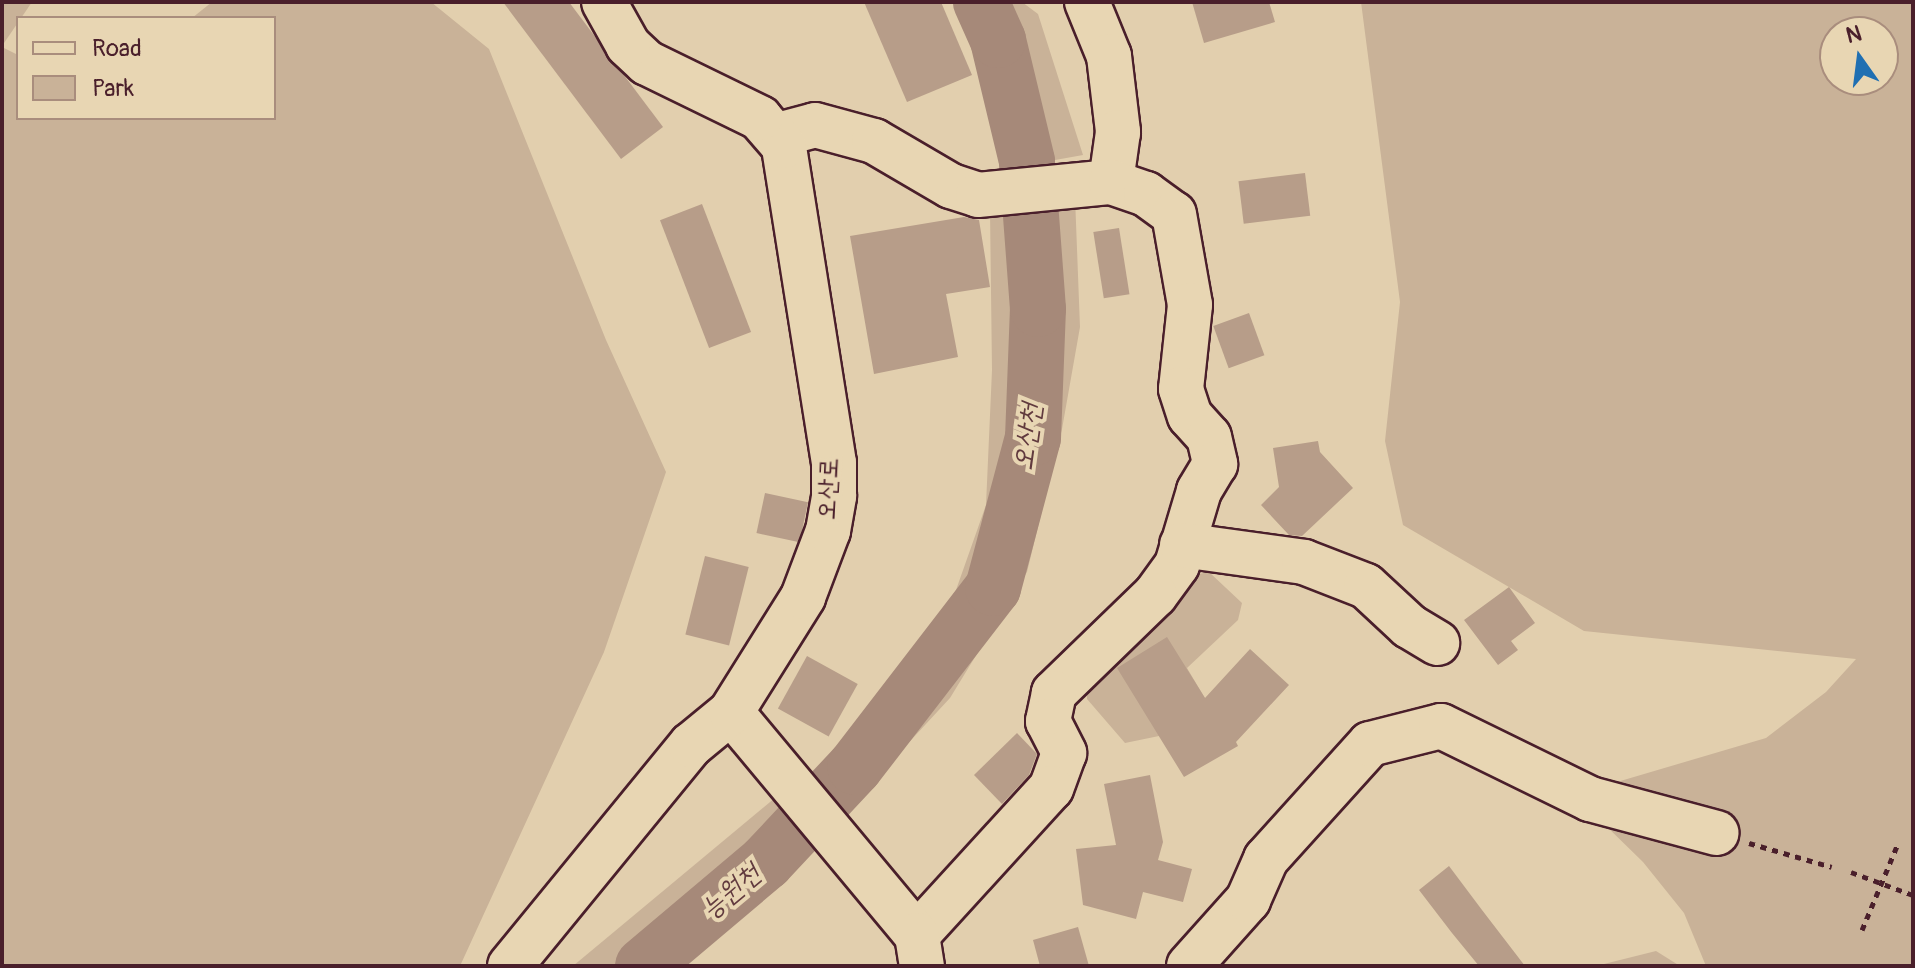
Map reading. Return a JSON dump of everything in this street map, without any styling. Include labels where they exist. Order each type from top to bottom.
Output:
[{"type":"street","points":[[604,2],[620,34],[647,63],[760,118],[778,135],[815,125],[874,141],[915,161],[951,186],[997,197],[1094,186],[1146,194],[1174,214],[1190,305],[1181,389],[1190,416],[1209,437],[1215,464],[1199,491],[1177,565],[1155,595],[1054,693],[1048,721],[1064,753],[1051,788],[919,950],[829,831],[731,712]]},
{"type":"street","points":[[1087,2],[1109,56],[1118,132],[1094,186]]},
{"type":"street","name":"오산로","points":[[510,966],[691,745],[731,712],[803,597],[828,531],[834,496],[834,463],[789,160],[778,135]]},
{"type":"street","points":[[1182,545],[1304,562],[1341,576],[1366,586],[1437,643]]},
{"type":"street","points":[[1189,966],[1248,900],[1266,859],[1370,744],[1441,726],[1590,799],[1717,833]]},
{"type":"path","points":[[1717,833],[1832,867]]},
{"type":"path","points":[[1862,930],[1897,846]]},
{"type":"path","points":[[1851,872],[1913,895]]},
{"type":"green space","points":[[2,2],[32,2],[22,16],[16,16],[16,25],[2,46]]},
{"type":"green space","points":[[212,2],[431,2],[489,49],[606,340],[666,472],[604,652],[460,966],[2,966],[2,47],[16,54],[16,120],[276,120],[276,16],[194,16]]},
{"type":"green space","points":[[963,2],[977,2],[994,44],[1023,165],[1008,170],[1003,117],[985,52]]},
{"type":"green space","points":[[988,2],[1022,2],[1038,14],[1083,155],[1033,164],[1022,96]]},
{"type":"green space","points":[[1361,2],[1913,2],[1913,966],[1706,966],[1684,913],[1643,862],[1599,819],[1617,782],[1766,738],[1826,692],[1856,659],[1584,631],[1403,525],[1385,441],[1400,302]]},
{"type":"green space","points":[[1075,197],[1080,327],[1062,429],[1027,572],[950,698],[838,819],[825,806],[995,591],[1036,439],[1042,308],[1037,201]]},
{"type":"green space","points":[[1026,205],[1033,310],[1029,437],[989,587],[819,799],[808,784],[872,715],[956,590],[986,505],[992,370],[990,211]]},
{"type":"green space","points":[[1209,572],[1242,603],[1238,620],[1187,668],[1209,705],[1159,736],[1125,743],[1087,699],[1087,670],[1193,575]]},
{"type":"green space","points":[[776,797],[798,822],[634,966],[573,966]]},
{"type":"green space","points":[[801,828],[809,836],[785,865],[673,966],[646,966]]},
{"type":"green space","points":[[1656,951],[1680,966],[1596,966]]},
{"type":"building","points":[[503,2],[569,2],[663,127],[621,159]]},
{"type":"building","points":[[864,2],[941,2],[972,75],[907,102]]},
{"type":"building","points":[[1192,2],[1269,2],[1275,22],[1204,43]]},
{"type":"building","points":[[1305,173],[1310,216],[1244,224],[1238,181]]},
{"type":"building","points":[[702,204],[751,332],[709,348],[660,220]]},
{"type":"building","points":[[964,217],[979,220],[990,287],[946,294],[958,357],[874,374],[850,236]]},
{"type":"building","points":[[1119,228],[1129,294],[1104,298],[1093,232]]},
{"type":"building","points":[[1249,313],[1264,355],[1229,368],[1213,326]]},
{"type":"building","points":[[1318,441],[1320,452],[1353,488],[1302,536],[1289,535],[1261,505],[1279,487],[1273,448]]},
{"type":"building","points":[[765,493],[808,502],[800,542],[756,533]]},
{"type":"building","points":[[705,556],[749,567],[729,645],[685,635]]},
{"type":"building","points":[[1509,587],[1535,623],[1511,641],[1518,650],[1498,665],[1464,620]]},
{"type":"building","points":[[1167,637],[1205,698],[1250,649],[1289,685],[1236,742],[1238,746],[1184,777],[1117,668]]},
{"type":"building","points":[[807,656],[858,684],[829,737],[778,708]]},
{"type":"building","points":[[1017,733],[1037,754],[1029,775],[1002,804],[974,775]]},
{"type":"building","points":[[1150,775],[1163,842],[1158,860],[1192,869],[1183,902],[1143,892],[1136,919],[1083,905],[1076,849],[1116,845],[1104,784]]},
{"type":"building","points":[[1449,866],[1525,966],[1479,966],[1419,890]]},
{"type":"building","points":[[1078,927],[1089,966],[1040,966],[1033,940]]},
{"type":"waterway","name":"오산천","points":[[643,966],[766,862],[855,767],[993,588],[1033,438],[1038,309],[1027,161],[998,40],[981,2]]},
{"type":"water label","name":"능원천","points":[[731,892]]}]
